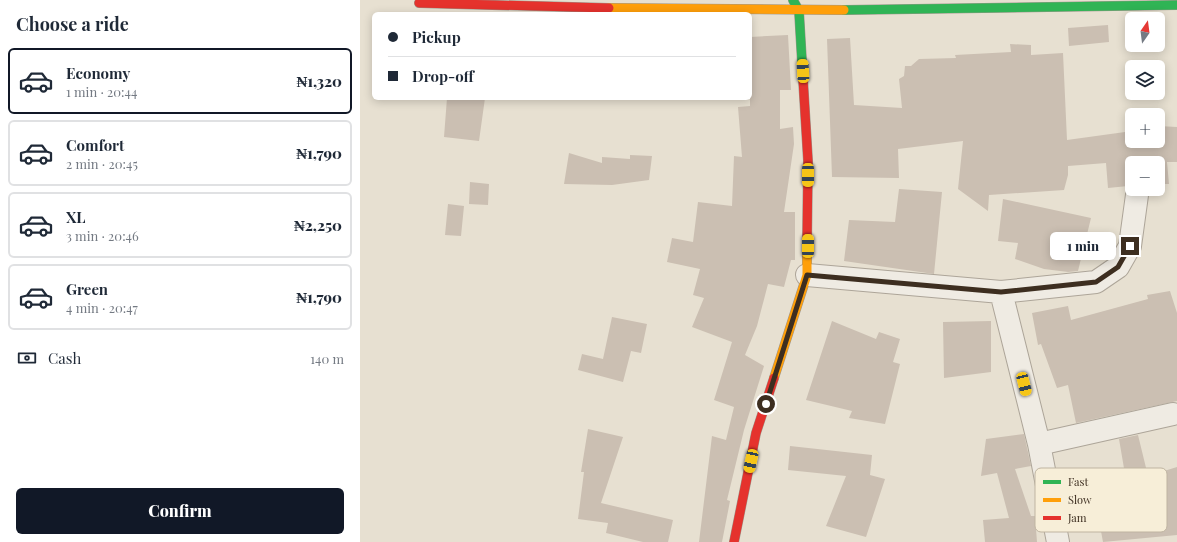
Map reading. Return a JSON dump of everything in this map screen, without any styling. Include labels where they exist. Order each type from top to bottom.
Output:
[{"type":"street","points":[[734,542],[756,433],[807,275],[808,161],[799,11],[793,0]]},
{"type":"street","points":[[419,3],[547,7],[799,11],[1177,5]]},
{"type":"street","points":[[807,275],[1001,292],[1096,282],[1118,267],[1130,246],[1137,196]]},
{"type":"street","points":[[1001,292],[1044,468]]},
{"type":"street","points":[[1039,444],[1173,414]]},
{"type":"street","points":[[1056,532],[1058,542]]},
{"type":"building","points":[[1108,25],[1109,42],[1069,46],[1068,28]]},
{"type":"building","points":[[788,35],[791,90],[780,90],[780,129],[793,127],[794,144],[784,212],[795,212],[795,260],[791,260],[784,287],[768,284],[757,326],[745,355],[764,366],[744,430],[727,500],[730,501],[722,542],[699,542],[712,436],[726,440],[734,407],[714,400],[732,342],[692,327],[704,298],[693,295],[700,269],[667,262],[672,238],[693,242],[698,202],[732,206],[734,156],[742,157],[738,107],[750,106],[750,100],[752,100],[752,37]]},
{"type":"building","points":[[850,38],[854,105],[902,108],[899,79],[904,76],[905,66],[911,66],[919,59],[956,58],[955,55],[1011,52],[1010,44],[1031,45],[1031,55],[1063,53],[1067,140],[1125,132],[1125,148],[1165,148],[1165,126],[1177,127],[1177,162],[1167,162],[1169,184],[1165,184],[1165,156],[1125,156],[1125,186],[1108,188],[1106,163],[1068,166],[1068,175],[1064,190],[989,195],[988,211],[958,189],[963,141],[898,149],[899,178],[832,177],[827,39]]},
{"type":"building","points":[[447,100],[485,100],[479,141],[444,137]]},
{"type":"building","points":[[569,153],[602,163],[602,157],[630,159],[630,155],[652,156],[649,180],[612,185],[564,184]]},
{"type":"building","points":[[470,182],[489,184],[488,205],[469,204]]},
{"type":"building","points":[[899,189],[942,192],[934,274],[844,261],[849,220],[895,222]]},
{"type":"building","points":[[1003,199],[1091,218],[1078,271],[1068,272],[1044,269],[1015,259],[1018,243],[998,241]]},
{"type":"building","points":[[448,204],[464,206],[461,236],[445,235]]},
{"type":"building","points":[[1170,291],[1177,313],[1177,401],[1076,423],[1068,385],[1057,388],[1041,344],[1038,345],[1032,313],[1068,306],[1071,320],[1148,299],[1147,295]]},
{"type":"building","points":[[612,317],[647,324],[641,353],[631,351],[623,382],[578,370],[582,354],[603,359]]},
{"type":"building","points":[[832,321],[876,339],[879,332],[900,339],[893,362],[900,364],[885,424],[849,418],[852,411],[806,400]]},
{"type":"building","points":[[991,321],[991,372],[944,378],[943,322]]},
{"type":"building","points":[[588,429],[623,437],[601,503],[673,520],[668,542],[643,542],[606,533],[608,523],[578,519],[584,472],[581,472]]},
{"type":"building","points":[[1024,434],[1031,466],[1015,469],[1031,516],[1035,516],[1035,532],[1036,532],[1037,542],[985,542],[983,520],[1009,518],[997,473],[981,476],[986,439]]},
{"type":"building","points":[[1138,435],[1146,468],[1124,468],[1119,439]]},
{"type":"building","points":[[790,446],[872,455],[870,475],[885,479],[866,537],[826,526],[846,476],[788,470]]},
{"type":"building","points":[[1177,467],[1177,535],[1103,542],[1101,532],[1167,532],[1167,470]]},
{"type":"traffic: fast","points":[[793,0],[799,11],[803,79]]},
{"type":"traffic: fast","points":[[844,10],[1177,5]]},
{"type":"traffic: slow","points":[[609,8],[844,10]]},
{"type":"traffic: slow","points":[[774,378],[807,275],[807,246]]},
{"type":"traffic: jam","points":[[419,3],[609,8]]},
{"type":"traffic: jam","points":[[803,79],[808,161],[807,246]]},
{"type":"traffic: jam","points":[[734,542],[756,433],[774,378]]},
{"type":"route","points":[[766,404],[807,275],[1001,292],[1096,282],[1118,267],[1130,246]]}]
